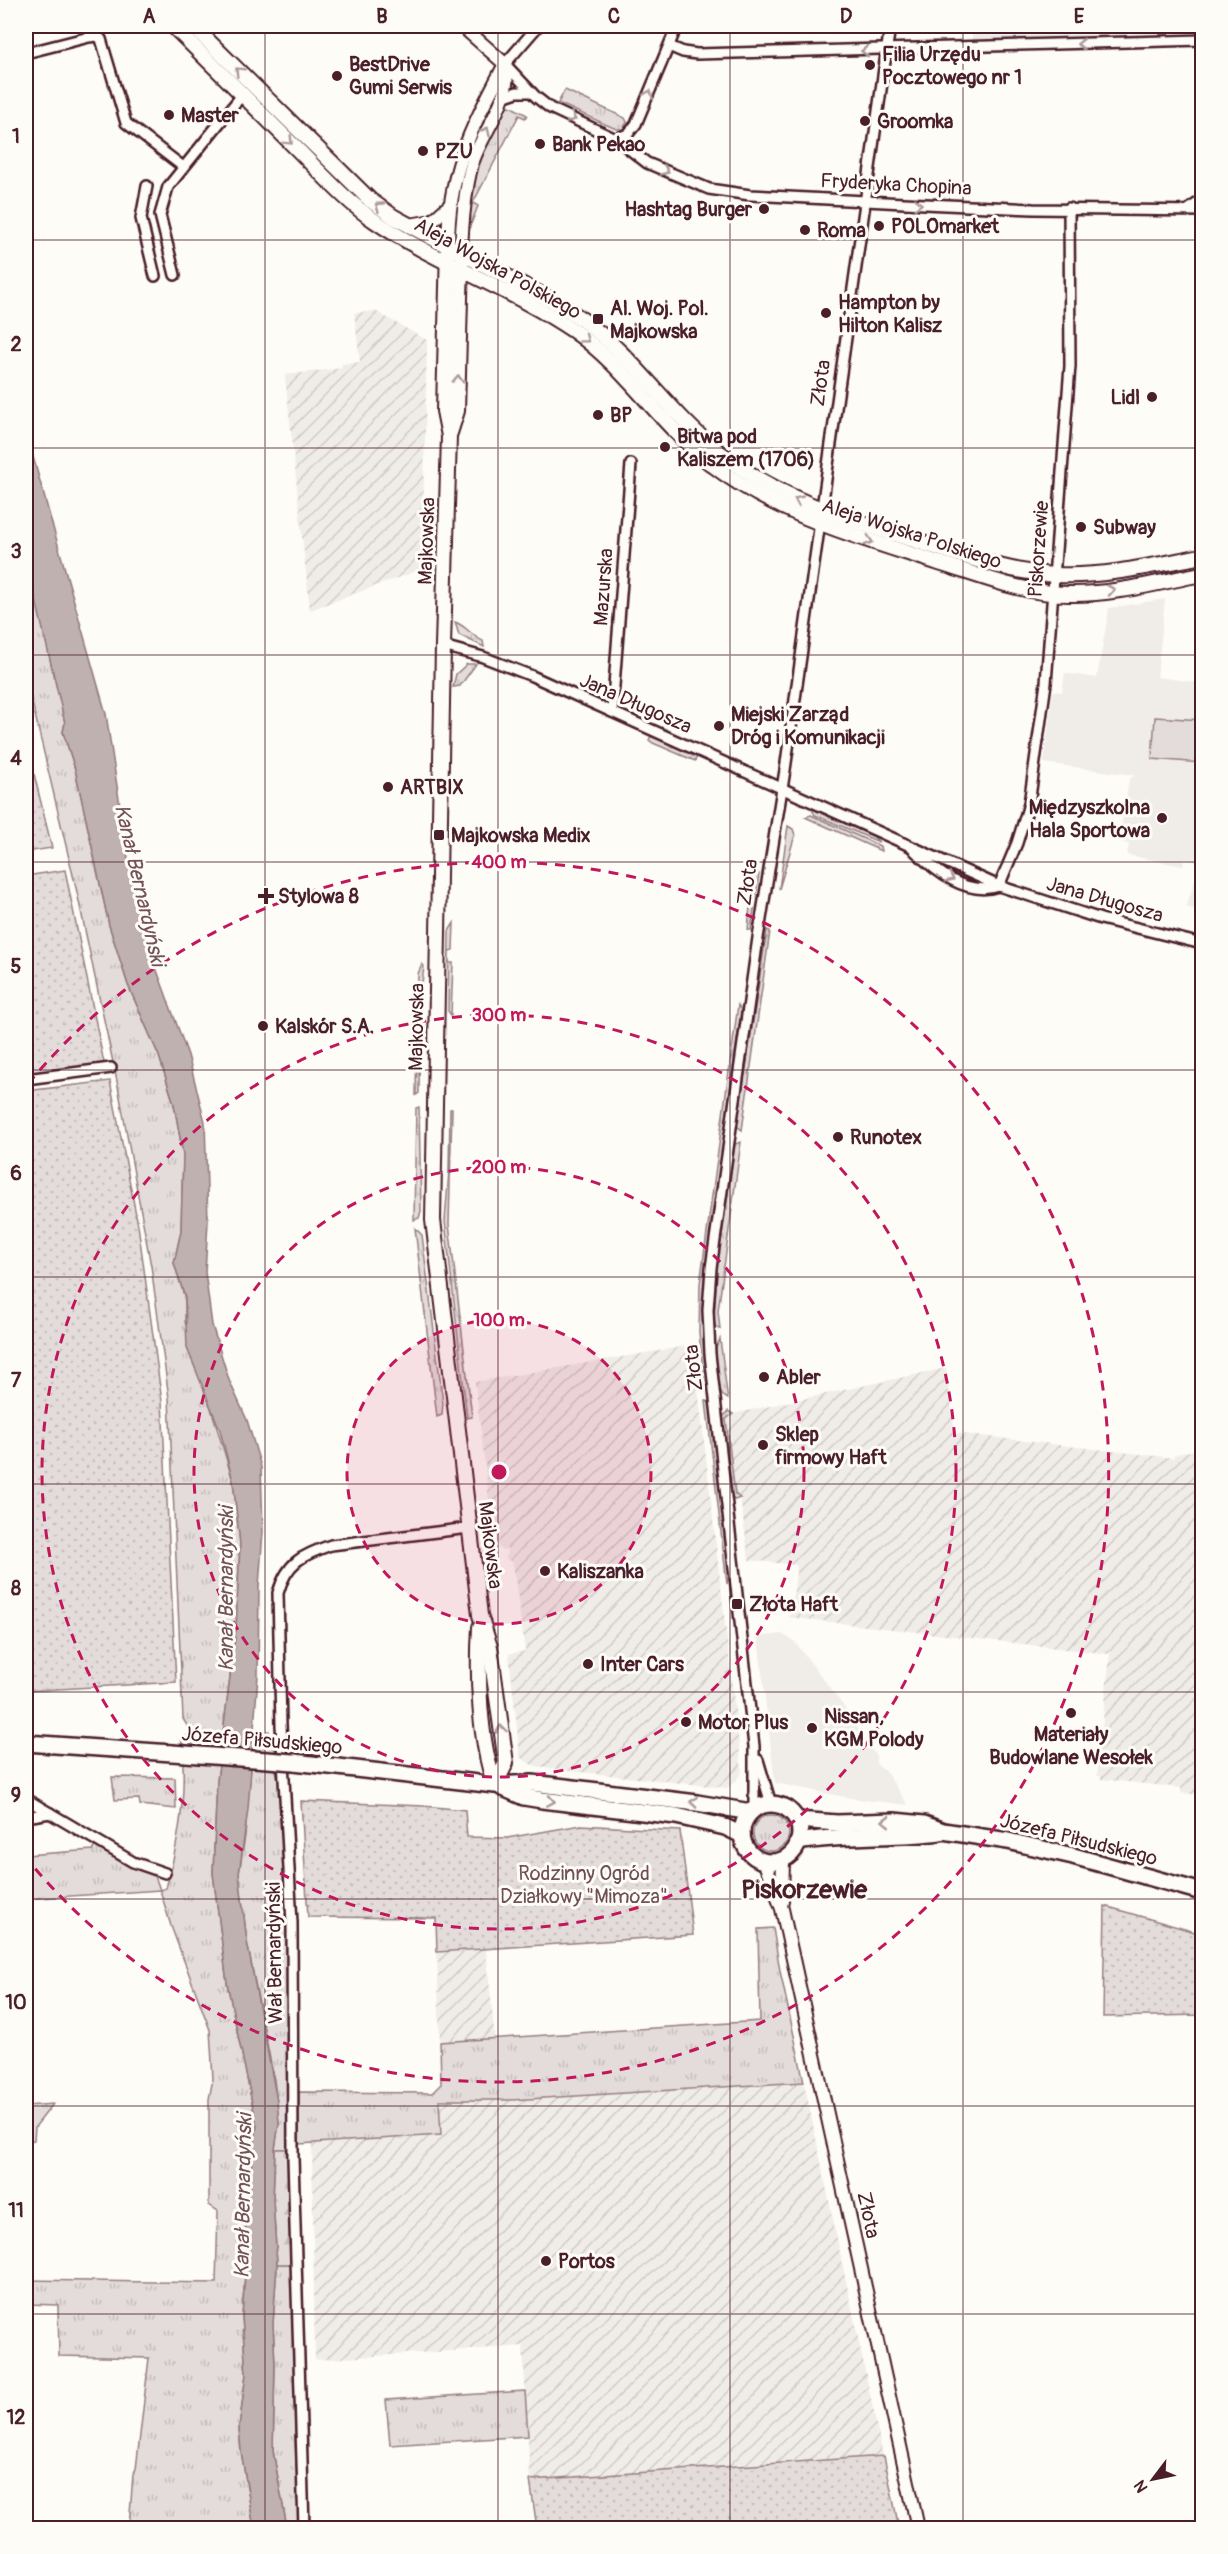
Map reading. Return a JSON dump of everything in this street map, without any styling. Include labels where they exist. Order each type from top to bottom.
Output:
[{"type":"main road","name":"Aleja Wojska Polskiego","points":[[173,26],[361,211],[393,233],[552,317],[575,332],[611,361],[677,433],[708,461],[770,502],[981,561],[1023,571],[1054,575],[1104,573],[1203,556]]},
{"type":"main road","name":"Aleja Wojska Polskiego","points":[[193,26],[358,189],[381,208],[551,300],[583,320],[621,351],[686,423],[716,450],[761,481],[821,517],[1007,584],[1053,593],[1098,592],[1203,574]]},
{"type":"main road","name":"Majkowska","points":[[448,246],[444,411],[449,436],[433,1220],[480,1616],[490,1647],[506,1763],[495,1785]]},
{"type":"main road","name":"Majkowska","points":[[449,436],[457,411],[462,253]]},
{"type":"main road","name":"Józefa Piłsudskiego","points":[[26,1743],[294,1762],[495,1785],[532,1783],[753,1811]]},
{"type":"main road","name":"Józefa Piłsudskiego","points":[[495,1785],[524,1797],[688,1818],[725,1827],[742,1835]]},
{"type":"main road","points":[[771,1804],[783,1807],[796,1820],[800,1831],[798,1842],[792,1852],[783,1859],[764,1861],[749,1851],[742,1835],[744,1822],[753,1811],[771,1804]]},
{"type":"main road","name":"Józefa Piłsudskiego","points":[[796,1820],[827,1823],[901,1821],[924,1824],[943,1831],[1045,1849],[1203,1892]]},
{"type":"main road","name":"Józefa Piłsudskiego","points":[[798,1842],[911,1836],[943,1831]]},
{"type":"street","points":[[462,26],[505,64],[538,26]]},
{"type":"street","points":[[616,139],[628,134],[636,124],[677,26]]},
{"type":"street","name":"Złota","points":[[753,1811],[753,1746],[710,1354],[708,1310],[711,1268],[744,1033],[783,788],[890,26]]},
{"type":"street","points":[[26,53],[97,36],[101,39],[126,123],[182,166]]},
{"type":"street","points":[[669,46],[683,52],[698,54],[886,51],[1203,40]]},
{"type":"street","name":"Fryderyka Chopina","points":[[505,64],[531,92],[550,108],[616,139],[647,163],[709,189],[750,195],[1033,209],[1203,211]]},
{"type":"street","name":"Majkowska","points":[[462,253],[464,206],[473,162],[483,136],[505,96],[508,80],[505,64]]},
{"type":"street","name":"Majkowska","points":[[448,246],[450,205],[456,172],[465,143],[505,64]]},
{"type":"street","points":[[505,96],[517,92],[531,92]]},
{"type":"street","points":[[175,275],[160,215],[168,187],[182,166],[242,94]]},
{"type":"street","points":[[147,186],[141,218],[154,276]]},
{"type":"street","points":[[1188,210],[1203,200]]},
{"type":"street","points":[[410,225],[432,221],[450,205]]},
{"type":"street","name":"Piskorzewie","points":[[999,886],[1017,843],[1029,804],[1043,708],[1070,366],[1069,208]]},
{"type":"street","points":[[141,218],[160,215]]},
{"type":"street","name":"Mazurska","points":[[612,712],[631,464]]},
{"type":"street","name":"Jana Długosza","points":[[443,646],[502,664],[999,886],[1101,920],[1203,944]]},
{"type":"street","points":[[26,1079],[111,1068]]},
{"type":"street","name":"Wał Bernardyński","points":[[304,2529],[293,2157],[292,1923],[281,1725],[278,1593],[284,1576],[294,1562],[331,1545],[470,1528]]},
{"type":"street","name":"Złota","points":[[753,1746],[771,1804]]},
{"type":"street","points":[[26,1799],[133,1862],[165,1873]]},
{"type":"street","points":[[26,1817],[50,1813]]},
{"type":"street","name":"Złota","points":[[782,1909],[783,1859]]},
{"type":"street","name":"Złota","points":[[764,1861],[782,1909],[918,2529]]},
{"type":"shaded area","points":[[972,26],[1160,26],[1161,35],[972,40]]},
{"type":"shaded area","points":[[375,311],[427,340],[422,569],[310,610],[285,375],[342,368],[342,364],[360,362],[354,313]]},
{"type":"shaded area","points":[[26,432],[106,714],[132,884],[151,954],[188,1055],[205,1122],[208,1222],[205,1272],[212,1325],[229,1380],[247,1420],[261,1467],[263,1531],[259,1586],[258,1675],[248,1809],[239,1874],[247,1942],[277,2101],[279,2123],[275,2149],[273,2200],[277,2264],[273,2324],[275,2365],[273,2451],[287,2528],[254,2528],[239,2428],[246,2374],[242,2316],[246,2261],[246,2203],[257,2126],[227,1983],[213,1873],[217,1781],[236,1629],[240,1544],[233,1481],[220,1430],[187,1348],[185,1298],[174,1263],[181,1231],[183,1154],[174,1104],[159,1056],[128,985],[109,925],[75,769],[63,732],[65,723],[26,558]]},
{"type":"shaded area","points":[[1165,599],[1157,677],[1202,683],[1202,912],[1186,907],[1201,863],[1184,860],[1183,866],[1127,855],[1129,844],[1121,842],[1121,829],[1129,780],[1134,775],[1044,763],[1053,691],[1062,692],[1065,673],[1097,678],[1109,608]]},
{"type":"shaded area","points":[[693,1345],[742,1771],[736,1781],[727,1788],[545,1768],[530,1764],[520,1757],[509,1654],[525,1651],[513,1563],[506,1558],[507,1548],[502,1550],[498,1547],[499,1523],[492,1524],[475,1382]]},
{"type":"shaded area","points":[[946,1368],[955,1433],[1174,1458],[1174,1455],[1202,1448],[1202,1795],[1181,1793],[1181,1788],[1101,1779],[1101,1776],[1097,1776],[1110,1654],[787,1617],[791,1614],[797,1565],[749,1560],[740,1498],[735,1495],[726,1419],[733,1414]]},
{"type":"shaded area","points":[[782,1634],[795,1642],[842,1704],[876,1756],[876,1764],[886,1772],[908,1805],[850,1798],[775,1783],[758,1637]]},
{"type":"shaded area","points":[[486,1949],[495,2040],[440,2042],[437,1952]]},
{"type":"shaded area","points":[[804,2082],[883,2456],[530,2480],[523,2346],[315,2360],[312,2143],[441,2135],[439,2100],[511,2100]]},
{"type":"green space","points":[[565,90],[625,118],[627,122],[623,129],[616,129],[558,103]]},
{"type":"green space","points":[[508,105],[527,115],[525,118],[519,115],[473,203],[478,206],[471,224],[468,224],[471,193],[484,145]]},
{"type":"green space","points":[[26,571],[30,572],[65,723],[63,732],[75,769],[109,925],[128,985],[159,1056],[174,1104],[183,1154],[181,1231],[174,1263],[185,1298],[185,1322],[233,1481],[240,1544],[236,1629],[217,1781],[213,1873],[227,1983],[257,2126],[246,2203],[246,2261],[242,2316],[246,2374],[239,2428],[254,2528],[129,2528],[133,2474],[136,2469],[149,2358],[59,2356],[58,2305],[26,2304],[26,2280],[216,2283],[218,2211],[209,2205],[209,2099],[213,2079],[210,2030],[160,1890],[166,1888],[179,1828],[183,1797],[181,1738],[190,1735],[190,1730],[183,1719],[169,1398],[151,1266],[118,1086],[77,892],[26,677]]},
{"type":"green space","points":[[455,622],[483,641],[484,647],[459,635]]},
{"type":"green space","points":[[467,664],[476,664],[460,686],[453,687],[456,674]]},
{"type":"green space","points":[[1155,717],[1202,720],[1202,763],[1152,759]]},
{"type":"green space","points":[[651,736],[697,756],[695,761],[653,743],[649,740]]},
{"type":"green space","points":[[26,741],[52,848],[26,852]]},
{"type":"green space","points":[[811,808],[873,836],[879,842],[815,815]]},
{"type":"green space","points":[[811,815],[880,846],[881,851],[805,817]]},
{"type":"green space","points":[[788,826],[793,829],[795,835],[779,889]]},
{"type":"green space","points":[[753,869],[759,874],[751,930],[748,930]]},
{"type":"green space","points":[[65,870],[104,1063],[26,1074],[26,876]]},
{"type":"green space","points":[[454,923],[453,950],[449,951],[449,963],[453,963],[451,1015],[448,1011],[449,931]]},
{"type":"green space","points":[[767,930],[770,931],[742,1130],[737,1126]]},
{"type":"green space","points":[[422,964],[424,966],[420,1001],[419,1093],[416,1095],[418,974]]},
{"type":"green space","points":[[738,1005],[741,1010],[704,1286],[703,1336],[709,1386],[705,1391],[699,1332],[700,1284]]},
{"type":"green space","points":[[110,1081],[138,1225],[162,1402],[176,1682],[26,1691],[26,1091]]},
{"type":"green space","points":[[419,1107],[421,1211],[419,1218],[414,1220],[416,1108]]},
{"type":"green space","points":[[450,1109],[452,1109],[449,1224],[472,1417],[467,1418],[445,1221]]},
{"type":"green space","points":[[741,1142],[718,1311],[720,1329],[715,1326],[714,1320],[717,1269],[735,1144]]},
{"type":"green space","points":[[415,1228],[422,1235],[443,1403],[442,1415],[437,1417]]},
{"type":"green space","points":[[720,1339],[728,1399],[722,1395],[720,1389],[715,1350]]},
{"type":"green space","points":[[706,1401],[711,1406],[729,1573],[727,1584]]},
{"type":"green space","points":[[728,1411],[733,1414],[726,1419],[735,1494],[740,1498],[735,1500],[731,1498],[723,1417]]},
{"type":"green space","points":[[269,1731],[270,1738],[275,1741],[274,1763],[281,1791],[288,1938],[288,2149],[275,2149],[279,2123],[274,2079],[247,1942],[239,1874],[245,1836],[254,1732]]},
{"type":"green space","points":[[112,1777],[175,1778],[176,1809],[140,1805],[139,1799],[115,1800]]},
{"type":"green space","name":"Rodzinny Ogród Działkowy \"Mimoza\"","points":[[301,1801],[465,1810],[467,1837],[507,1838],[581,1825],[680,1831],[693,1935],[437,1952],[436,1918],[308,1917]]},
{"type":"green space","points":[[771,1815],[784,1820],[789,1833],[784,1846],[771,1851],[758,1846],[753,1833],[758,1820]]},
{"type":"green space","points":[[95,1844],[131,1866],[155,1876],[160,1890],[26,1899],[26,1855],[93,1850]]},
{"type":"green space","points":[[1105,1906],[1202,1934],[1202,2015],[1103,2017]]},
{"type":"green space","points":[[773,1928],[804,2082],[511,2100],[439,2100],[441,2135],[299,2144],[299,2092],[432,2093],[441,2084],[440,2042],[760,2021],[758,1929]]},
{"type":"green space","points":[[53,2104],[35,2127],[34,2140],[26,2141],[26,2106]]},
{"type":"green space","points":[[275,2149],[288,2149],[292,2264],[277,2264],[273,2200]]},
{"type":"green space","points":[[277,2264],[292,2264],[299,2528],[287,2528],[273,2451],[275,2365],[273,2324]]},
{"type":"green space","points":[[525,2391],[528,2436],[390,2445],[386,2400]]},
{"type":"green space","points":[[884,2456],[899,2528],[537,2528],[530,2480]]},
{"type":"place","name":"Filia Urzędu Pocztowego nr 1","points":[[870,65]]},
{"type":"place","name":"BestDrive Gumi Serwis","points":[[337,76]]},
{"type":"place","name":"Master","points":[[169,115]]},
{"type":"place","name":"Groomka","points":[[865,121]]},
{"type":"place","name":"Bank Pekao","points":[[540,144]]},
{"type":"place","name":"PZU","points":[[423,151]]},
{"type":"place","name":"Hashtag Burger","points":[[764,209]]},
{"type":"place","name":"POLOmarket","points":[[879,226]]},
{"type":"place","name":"Roma","points":[[805,230]]},
{"type":"place","name":"Hampton by Hilton Kalisz","points":[[826,313]]},
{"type":"place","name":"Al. Woj. Pol. Majkowska","points":[[598,319]]},
{"type":"place","name":"Lidl","points":[[1152,397]]},
{"type":"place","name":"BP","points":[[598,415]]},
{"type":"place","name":"Bitwa pod Kaliszem (1706)","points":[[665,447]]},
{"type":"place","name":"Subway","points":[[1081,527]]},
{"type":"place","name":"Miejski Zarząd Dróg i Komunikacji","points":[[719,726]]},
{"type":"place","name":"ARTBIX","points":[[388,787]]},
{"type":"place","name":"Międzyszkolna Hala Sportowa","points":[[1162,818]]},
{"type":"place","name":"Majkowska Medix","points":[[439,835]]},
{"type":"place","name":"Stylowa 8","points":[[266,896]]},
{"type":"place","name":"Kalskór S.A.","points":[[263,1026]]},
{"type":"place","name":"Runotex","points":[[838,1137]]},
{"type":"place","name":"Abler","points":[[764,1377]]},
{"type":"place","name":"Sklep firmowy Haft","points":[[763,1445]]},
{"type":"place","name":"Kaliszanka","points":[[545,1571]]},
{"type":"place","name":"Złota Haft","points":[[737,1604]]},
{"type":"place","name":"Inter Cars","points":[[588,1664]]},
{"type":"place","name":"Materiały Budowlane Wesołek","points":[[1071,1713]]},
{"type":"place","name":"Motor Plus","points":[[686,1722]]},
{"type":"place","name":"Nissan, KGM Polody","points":[[812,1728]]},
{"type":"place","name":"Portos","points":[[546,2261]]},
{"type":"district","name":"Piskorzewie","points":[[804,1889]]},
{"type":"water label","name":"Kanał Bernardyński","points":[[140,885]]},
{"type":"water label","name":"Kanał Bernardyński","points":[[226,1589]]},
{"type":"water label","name":"Kanał Bernardyński","points":[[243,2196]]}]
